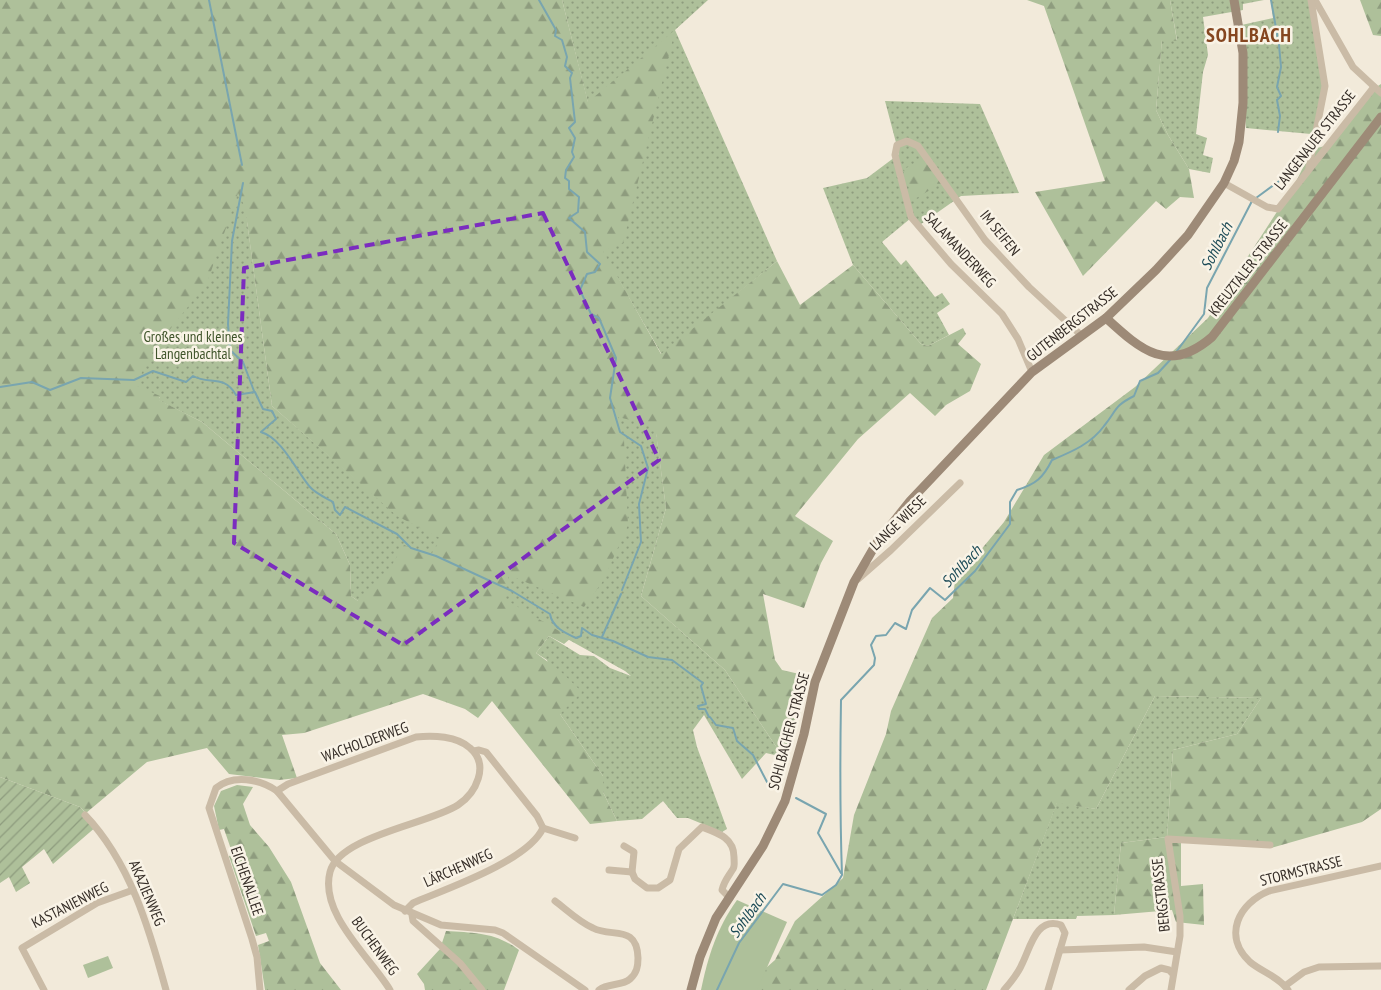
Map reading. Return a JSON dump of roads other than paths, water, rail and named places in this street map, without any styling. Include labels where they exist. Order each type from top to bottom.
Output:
[{"type":"street","name":"GUTENBERGSTRASSE","points":[[854,582],[891,523],[949,458],[1032,372],[1106,318],[1131,296],[1188,235],[1224,183],[1234,161],[1239,142],[1243,103],[1243,53],[1234,0]]},
{"type":"street","points":[[1313,0],[1353,67],[1381,93]]},
{"type":"street","points":[[1309,168],[1325,86],[1313,0]]},
{"type":"street","name":"LANGENAUER STRASSE","points":[[1224,183],[1267,207],[1278,209],[1374,87]]},
{"type":"street","name":"KREUZTALER STRASSE","points":[[1106,318],[1137,346],[1151,354],[1182,355],[1198,350],[1212,338],[1381,117]]},
{"type":"street","name":"IM SEIFEN","points":[[906,141],[918,146],[985,240],[1030,288],[1082,336]]},
{"type":"street","name":"SALAMANDERWEG","points":[[906,141],[897,145],[895,155],[911,217],[951,264],[1002,314],[1018,339],[1032,372]]},
{"type":"street","name":"LANGE WIESE","points":[[854,582],[891,550],[960,483]]},
{"type":"street","name":"SOHLBACHER STRASSE","points":[[691,990],[700,957],[716,918],[763,846],[785,801],[804,734],[815,682],[854,582]]},
{"type":"street","name":"WACHOLDERWEG","points":[[277,791],[288,784],[416,737],[433,736],[452,739],[474,751]]},
{"type":"street","points":[[335,861],[349,849],[378,835],[459,805],[476,788],[480,771],[474,751],[480,750],[486,752],[537,816],[543,828],[575,838]]},
{"type":"street","name":"EICHENALLEE","points":[[260,990],[257,956],[209,808],[212,794],[220,784],[235,779],[264,784],[277,791]]},
{"type":"street","points":[[277,791],[335,861],[394,905],[408,913],[440,925],[495,930],[503,933],[585,990]]},
{"type":"street","name":"AKAZIENWEG","points":[[85,815],[109,845],[133,890],[155,950],[166,990]]},
{"type":"street","points":[[624,846],[634,852],[632,872],[638,882],[647,888],[664,886],[673,875],[679,849],[702,827],[724,836],[732,845],[734,867],[724,882],[722,890],[730,898]]},
{"type":"street","name":"LÄRCHENWEG","points":[[408,913],[413,903],[494,868],[536,840],[543,828]]},
{"type":"street","name":"BERGSTRASSE","points":[[1171,990],[1180,916],[1168,840],[1270,845]]},
{"type":"street","name":"BUCHENWEG","points":[[335,861],[330,872],[329,886],[336,915],[359,951],[381,975],[390,990]]},
{"type":"street","name":"STORMSTRASSE","points":[[1381,866],[1269,892],[1253,899],[1245,906],[1236,924],[1236,934],[1243,952],[1250,961],[1286,988],[1304,972],[1319,967],[1381,966]]},
{"type":"street","points":[[609,870],[632,872]]},
{"type":"street","name":"KASTANIENWEG","points":[[44,990],[22,948],[98,903],[133,890]]},
{"type":"street","points":[[555,901],[592,928],[599,931],[620,932],[632,939],[636,947],[638,960],[632,977],[627,982],[606,985],[598,990]]},
{"type":"street","points":[[408,913],[413,921],[460,963],[482,990]]},
{"type":"street","points":[[1004,990],[1018,973],[1031,941],[1038,931],[1051,924],[1060,925],[1065,933],[1048,990]]},
{"type":"street","points":[[1060,950],[1144,947],[1177,952]]},
{"type":"street","points":[[1129,990],[1145,976],[1161,968],[1173,974]]},
{"type":"waterway","points":[[209,0],[242,165]]},
{"type":"waterway","points":[[539,0],[556,30],[555,36],[562,40],[567,57],[565,66],[572,73],[570,78],[575,122],[569,128],[575,138],[572,152],[574,157],[566,170],[565,178],[569,181],[569,189],[579,197],[578,212],[569,218],[585,232],[587,252],[600,264],[595,272],[587,274],[580,290],[591,314],[599,318],[616,358],[610,398],[620,432],[641,446],[648,468],[639,504],[641,542],[622,590]]},
{"type":"waterway","name":"Sohlbach","points":[[1271,0],[1281,67],[1277,87],[1281,96],[1277,100],[1280,116],[1278,132]]},
{"type":"waterway","name":"Sohlbach","points":[[1256,198],[1282,179]]},
{"type":"waterway","points":[[243,183],[232,241],[228,324],[230,350],[243,362],[254,391]]},
{"type":"waterway","name":"Sohlbach","points":[[1177,351],[1204,314],[1207,288],[1252,201]]},
{"type":"waterway","name":"Sohlbach","points":[[717,990],[739,943],[783,884],[822,895],[836,885],[842,875],[840,788],[841,700],[874,665],[875,658],[871,645],[876,636],[886,635],[895,623],[906,629],[912,610],[930,588],[945,600],[975,571],[1010,524],[1010,502],[1017,490],[1038,479],[1052,460],[1087,443],[1093,438],[1116,409],[1134,396],[1140,381],[1158,373],[1171,359]]},
{"type":"waterway","points":[[0,387],[32,382],[50,390],[81,378],[134,380],[153,371],[186,382],[193,376],[199,379],[221,382],[226,384],[236,395],[255,392],[263,409],[272,411],[276,419],[261,432],[269,435],[276,441],[310,487],[333,502],[335,510],[340,515],[345,507],[397,534],[411,548],[436,556],[512,591],[550,614],[556,626],[563,632],[576,638],[581,636],[582,628],[592,635],[613,641],[648,657],[672,660],[703,683],[701,686],[706,704],[698,706],[699,709],[705,709],[716,725],[733,728],[737,741],[753,755],[767,782],[779,788]]},
{"type":"waterway","points":[[602,637],[621,594]]},
{"type":"waterway","points":[[796,798],[826,814],[818,833],[841,873]]},
{"type":"district","name":"SOHLBACH","points":[[1249,35]]},
{"type":"park label","name":"Großes und kleines Langenbachtal","points":[[193,346]]}]
